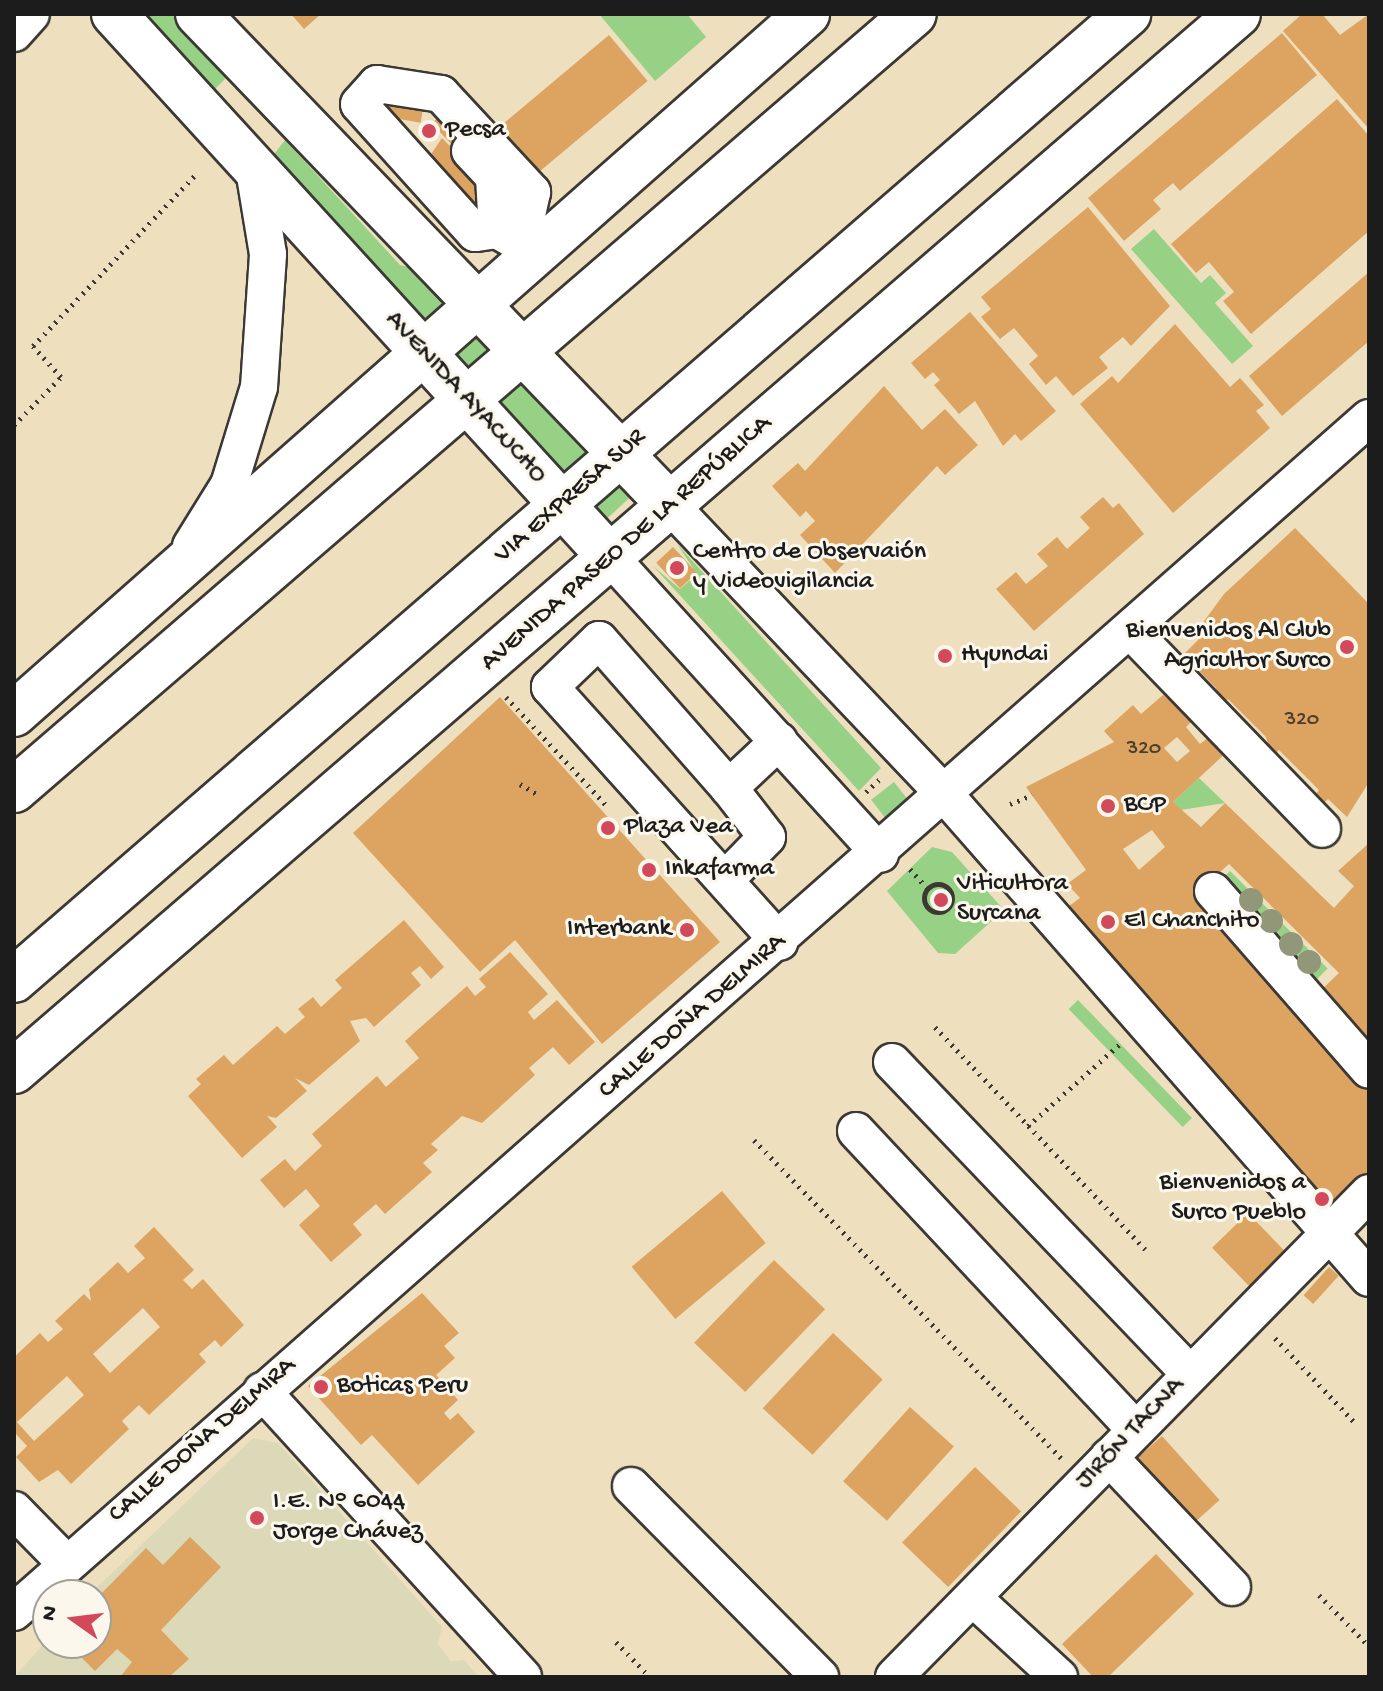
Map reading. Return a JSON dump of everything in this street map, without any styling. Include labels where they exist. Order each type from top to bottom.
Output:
[{"type":"main road","name":"AVENIDA AYACUCHO","points":[[114,14],[206,119],[611,558]]},
{"type":"main road","points":[[198,14],[671,506]]},
{"type":"main road","points":[[14,714],[424,354],[453,281],[807,14]]},
{"type":"main road","points":[[14,790],[914,14]]},
{"type":"main road","name":"VIA EXPRESA SUR","points":[[14,980],[1128,14]]},
{"type":"main road","name":"AVENIDA PASEO DE LA REPÚBLICA","points":[[14,1071],[1238,14]]},
{"type":"main road","points":[[206,119],[244,110],[254,73]]},
{"type":"main road","points":[[254,169],[261,134],[289,128],[398,244],[453,281]]},
{"type":"street","points":[[14,33],[31,14]]},
{"type":"street","points":[[372,105],[377,84],[441,94],[532,192],[508,240],[453,281]]},
{"type":"street","points":[[372,105],[470,197],[508,240]]},
{"type":"street","points":[[311,134],[372,105]]},
{"type":"street","points":[[136,609],[205,529],[247,436],[268,309],[254,169]]},
{"type":"street","name":"CALLE DOÑA DELMIRA","points":[[14,1612],[64,1561],[780,942],[893,860],[946,796],[1369,418]]},
{"type":"street","points":[[671,506],[946,796],[1325,1234],[1369,1278]]},
{"type":"street","name":"AVENIDA AYACUCHO","points":[[611,558],[893,860]]},
{"type":"street","points":[[1131,631],[1322,829]]},
{"type":"street","points":[[725,880],[767,837],[729,788],[599,640],[550,687],[780,942]]},
{"type":"street","points":[[729,788],[779,741]]},
{"type":"street","points":[[1213,891],[1369,1070]]},
{"type":"street","points":[[892,1062],[1190,1374]]},
{"type":"street","points":[[856,1131],[1135,1429]]},
{"type":"street","name":"JIRÓN TACNA","points":[[894,1677],[1325,1234],[1369,1193]]},
{"type":"street","points":[[262,1391],[523,1677]]},
{"type":"street","points":[[1109,1457],[1232,1587]]},
{"type":"street","points":[[631,1486],[820,1677]]},
{"type":"street","points":[[14,1510],[64,1561]]},
{"type":"street","points":[[973,1598],[1059,1677]]},
{"type":"path","points":[[14,425],[61,377],[33,346],[197,173]]},
{"type":"path","points":[[480,670],[612,812]]},
{"type":"path","points":[[860,798],[886,774]]},
{"type":"path","points":[[520,784],[538,795]]},
{"type":"path","points":[[1010,804],[1032,795]]},
{"type":"path","points":[[893,860],[928,889],[945,887],[949,907],[928,909],[928,889]]},
{"type":"path","points":[[1028,1126],[1143,1024]]},
{"type":"path","points":[[935,1027],[1145,1249]]},
{"type":"path","points":[[754,1140],[1084,1482]]},
{"type":"path","points":[[1250,1311],[1357,1425]]},
{"type":"path","points":[[1319,1595],[1369,1646]]},
{"type":"path","points":[[616,1642],[650,1677]]},
{"type":"shaded area","name":"I.E. N° 6044 Jorge Chávez","points":[[253,1438],[278,1443],[442,1627],[438,1644],[451,1661],[464,1660],[479,1677],[14,1677],[32,1657],[112,1659],[112,1579],[106,1579]]},
{"type":"green space","points":[[132,14],[188,14],[236,68],[208,96]]},
{"type":"green space","points":[[599,14],[687,14],[706,37],[655,81]]},
{"type":"green space","points":[[285,140],[400,265],[426,272],[637,491],[599,526],[268,162]]},
{"type":"green space","points":[[1154,229],[1201,283],[1210,275],[1226,293],[1215,303],[1253,346],[1232,364],[1131,249]]},
{"type":"green space","points":[[677,544],[881,768],[859,791],[653,566],[680,589],[697,574]]},
{"type":"green space","points":[[1199,778],[1225,803],[1181,810],[1173,802]]},
{"type":"green space","points":[[894,782],[911,804],[888,822],[871,800]]},
{"type":"green space","points":[[932,847],[952,852],[1004,910],[955,954],[938,953],[887,891]]},
{"type":"green space","points":[[1230,871],[1328,969],[1317,979],[1219,882]]},
{"type":"green space","points":[[1078,1000],[1192,1118],[1183,1127],[1069,1009]]},
{"type":"building","points":[[291,14],[321,14],[304,29]]},
{"type":"building","points":[[1302,14],[1322,14],[1340,35],[1369,14],[1369,129],[1283,31]]},
{"type":"building","points":[[1282,33],[1317,75],[1180,191],[1173,183],[1153,200],[1161,209],[1124,241],[1088,198]]},
{"type":"building","points":[[609,35],[648,81],[536,175],[497,129]]},
{"type":"building","points":[[380,82],[426,90],[421,123],[374,114]]},
{"type":"building","points":[[1337,99],[1369,136],[1369,231],[1251,334],[1223,301],[1234,292],[1209,262],[1196,273],[1171,244]]},
{"type":"building","points":[[454,102],[474,123],[452,144],[432,124]]},
{"type":"building","points":[[477,126],[481,239],[419,172],[442,138],[453,149]]},
{"type":"building","points":[[1088,207],[1170,306],[1131,346],[1123,337],[1099,357],[1108,368],[1073,396],[1056,376],[1046,385],[1029,364],[1038,356],[1014,328],[1000,339],[981,317],[991,309],[981,297]]},
{"type":"building","points":[[1369,272],[1369,341],[1282,416],[1249,376]]},
{"type":"building","points":[[970,312],[1056,411],[1021,441],[1015,434],[1003,446],[975,401],[959,414],[934,385],[940,380],[933,372],[925,379],[911,363]]},
{"type":"building","points":[[1175,324],[1230,387],[1240,378],[1264,405],[1256,411],[1270,428],[1173,513],[1080,404],[1112,376],[1118,383]]},
{"type":"building","points":[[884,386],[922,430],[945,409],[978,445],[945,475],[937,466],[835,573],[800,535],[815,521],[806,511],[800,517],[772,486],[798,463],[805,471]]},
{"type":"building","points":[[1103,497],[1113,508],[1119,503],[1144,534],[1034,631],[996,589],[1016,572],[1026,584],[1048,566],[1037,554],[1057,537],[1067,549],[1090,528],[1080,517]]},
{"type":"building","points":[[1295,528],[1369,604],[1369,782],[1347,817],[1328,799],[1318,809],[1311,799],[1319,790],[1279,750],[1272,757],[1266,737],[1228,699],[1220,707],[1216,688],[1183,655],[1208,630],[1202,624],[1224,594]]},
{"type":"building","name":"Centro de Observaión y Videovigilancia","points":[[673,547],[697,573],[680,588],[656,563]]},
{"type":"building","points":[[1163,695],[1194,719],[1186,727],[1200,744],[1213,734],[1228,751],[1173,802],[1201,827],[1225,803],[1334,908],[1354,886],[1338,871],[1369,843],[1369,1052],[1316,995],[1339,973],[1229,864],[1201,889],[1369,1085],[1369,1172],[1332,1209],[1069,906],[1080,898],[1067,884],[1086,870],[1026,787],[1114,742],[1104,731],[1133,705],[1141,714]],"holes":[[[1177,737],[1190,751],[1177,762],[1164,748]],[[1152,830],[1165,847],[1139,870],[1123,849]]]},
{"type":"building","points":[[500,697],[720,942],[602,1044],[515,940],[480,972],[353,833]]},
{"type":"building","points":[[404,920],[444,967],[431,979],[420,966],[411,973],[421,985],[374,1027],[366,1018],[350,1021],[360,1041],[309,1085],[295,1078],[307,1091],[276,1118],[267,1116],[277,1127],[242,1158],[188,1096],[201,1084],[196,1079],[224,1055],[233,1065],[277,1026],[285,1034],[305,1017],[298,1009],[313,997],[321,1007],[342,988],[335,980]]},
{"type":"building","points":[[510,952],[548,994],[528,1012],[534,1020],[557,1000],[595,1042],[569,1065],[553,1047],[529,1068],[535,1075],[482,1123],[462,1116],[431,1144],[438,1150],[423,1163],[432,1172],[385,1214],[376,1204],[353,1224],[362,1235],[331,1262],[299,1225],[320,1206],[306,1189],[284,1208],[260,1180],[285,1159],[295,1171],[322,1146],[312,1134],[377,1076],[386,1087],[419,1058],[405,1041],[467,986],[475,996],[486,987],[479,979]]},
{"type":"building","points":[[722,1191],[766,1243],[675,1319],[632,1267]]},
{"type":"building","points":[[1248,1213],[1288,1255],[1252,1289],[1212,1248]]},
{"type":"building","points":[[154,1227],[194,1270],[183,1280],[192,1289],[203,1279],[244,1325],[221,1347],[215,1340],[199,1354],[206,1362],[149,1415],[139,1405],[122,1421],[129,1429],[71,1484],[58,1470],[39,1482],[16,1457],[27,1446],[14,1432],[14,1357],[40,1333],[48,1342],[63,1329],[55,1321],[84,1294],[91,1301],[89,1289],[118,1262],[128,1273],[145,1258],[134,1246]],"holes":[[[143,1308],[160,1327],[110,1373],[93,1354]],[[67,1376],[84,1395],[34,1441],[17,1422]]]},
{"type":"building","points":[[774,1260],[825,1309],[745,1392],[694,1343]]},
{"type":"building","points":[[1329,1267],[1339,1276],[1313,1304],[1304,1295]]},
{"type":"building","points":[[422,1293],[459,1333],[444,1346],[455,1358],[436,1375],[458,1400],[444,1413],[450,1420],[458,1413],[475,1432],[418,1485],[372,1435],[361,1445],[308,1386]]},
{"type":"building","points":[[833,1333],[883,1379],[812,1455],[763,1408]]},
{"type":"building","points":[[910,1407],[954,1446],[887,1521],[843,1481]]},
{"type":"building","points":[[1162,1436],[1220,1500],[1184,1532],[1126,1468]]},
{"type":"building","points":[[975,1467],[1021,1511],[948,1587],[902,1543]]},
{"type":"building","points":[[190,1537],[221,1567],[161,1630],[189,1659],[169,1677],[120,1677],[132,1662],[117,1649],[112,1654],[112,1583],[146,1548],[163,1565]]},
{"type":"building","points":[[1156,1554],[1194,1594],[1108,1677],[1093,1677],[1062,1644]]},
{"type":"building","points":[[83,1659],[107,1659],[95,1671]]},
{"type":"place","name":"Pecsa","points":[[429,131]]},
{"type":"place","name":"Centro de Observaión y Videovigilancia","points":[[677,568]]},
{"type":"place","name":"Bienvenidos Al Club Agricultor Surco","points":[[1347,647]]},
{"type":"place","name":"Hyundai","points":[[945,656]]},
{"type":"place","name":"BCP","points":[[1108,806]]},
{"type":"place","name":"Plaza Vea","points":[[608,828]]},
{"type":"place","name":"Inkafarma","points":[[649,870]]},
{"type":"place","name":"Viticultora Surcana","points":[[941,900]]},
{"type":"place","name":"El Chanchito","points":[[1108,922]]},
{"type":"place","name":"Interbank","points":[[687,930]]},
{"type":"place","name":"Bienvenidos a Surco Pueblo","points":[[1322,1199]]},
{"type":"place","name":"Boticas Peru","points":[[321,1387]]},
{"type":"place","name":"I.E. N° 6044 Jorge Chávez","points":[[257,1518]]}]
